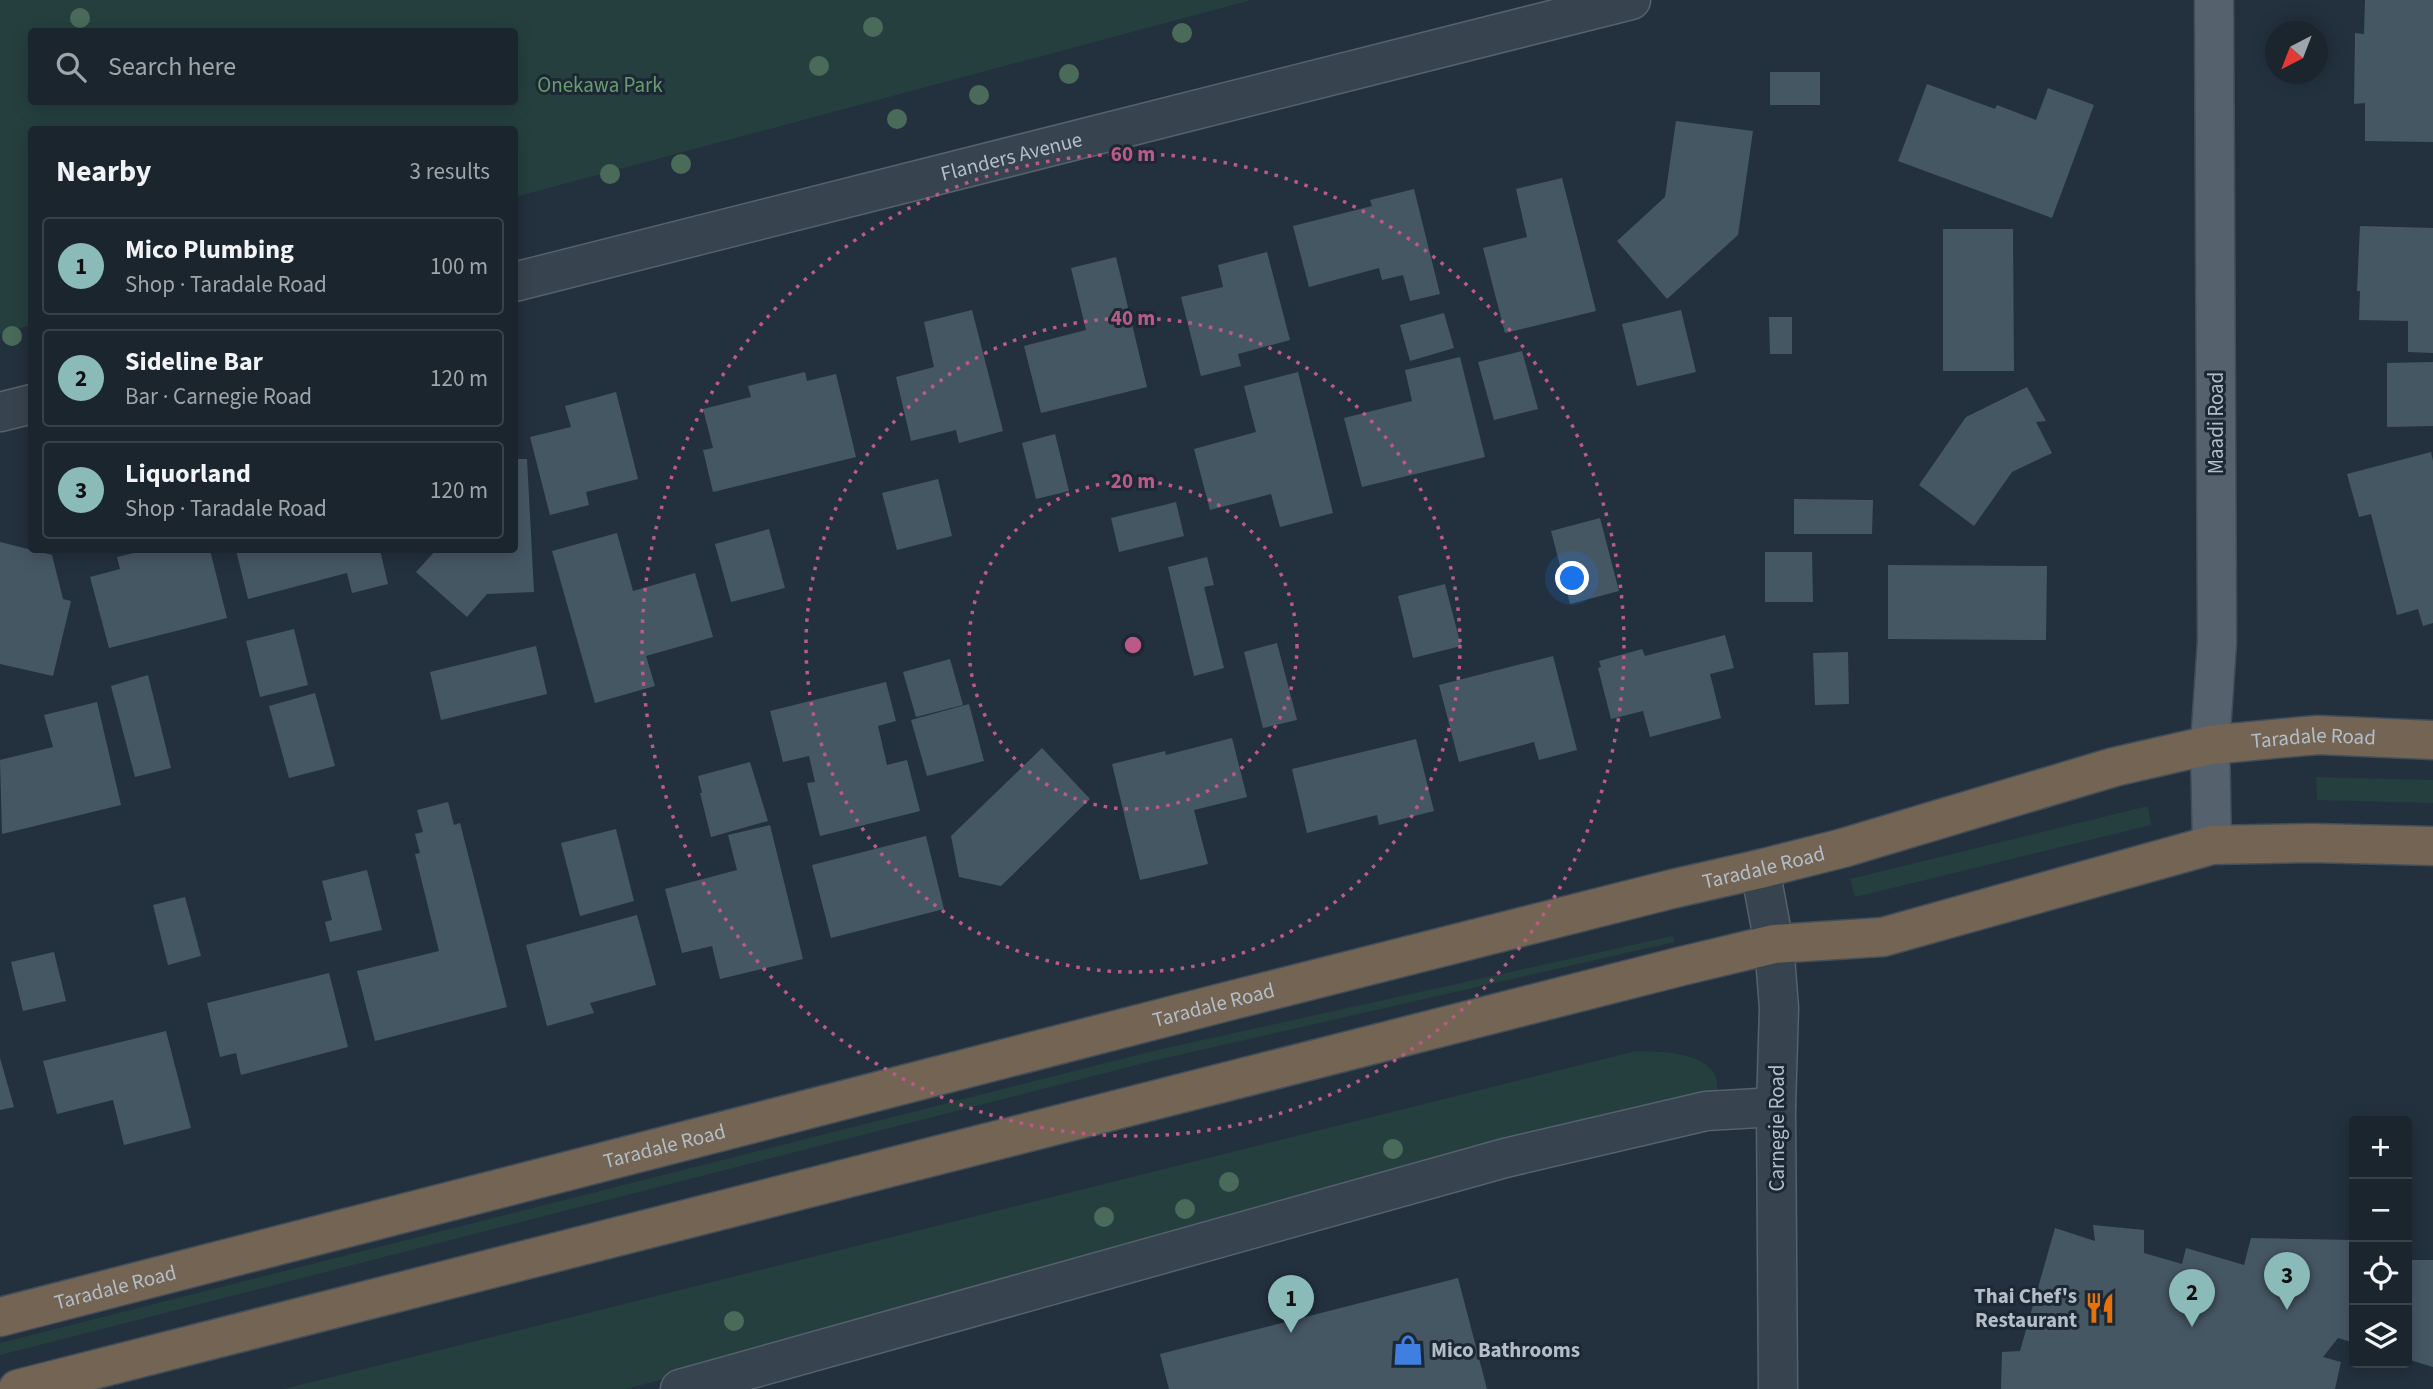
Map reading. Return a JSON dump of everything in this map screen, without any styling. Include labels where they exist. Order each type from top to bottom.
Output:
[{"type":"highway","name":"Taradale Road","points":[[0,1317],[1221,1003],[1843,848],[2114,767],[2210,745],[2318,735],[2433,740]]},
{"type":"highway","points":[[18,1389],[1774,944],[1883,937],[2212,845],[2312,843],[2433,846]]},
{"type":"main road","name":"Maadi Road","points":[[2212,845],[2210,745],[2217,642],[2214,0]]},
{"type":"street","name":"Flanders Avenue","points":[[518,281],[1631,0]]},
{"type":"street","points":[[0,412],[28,405]]},
{"type":"street","name":"Carnegie Road","points":[[1760,869],[1774,944],[1779,1008],[1776,1107],[1778,1389]]},
{"type":"street","points":[[680,1389],[1505,1158],[1706,1111],[1776,1107]]},
{"type":"green space","name":"Onekawa Park","points":[[0,0],[1251,0],[518,196],[518,126],[28,126],[28,326],[0,334]]},
{"type":"green space","points":[[2316,777],[2433,780],[2433,803],[2317,800]]},
{"type":"green space","points":[[2148,806],[2151,825],[1855,897],[1850,879]]},
{"type":"green space","points":[[1673,936],[1674,942],[1148,1062],[0,1355],[0,1343],[1153,1051]]},
{"type":"green space","points":[[1636,1051],[1678,1054],[1699,1060],[1714,1073],[1718,1095],[1651,1124],[625,1389],[284,1389]]},
{"type":"building","points":[[2365,0],[2433,0],[2433,142],[2365,141],[2365,103],[2354,104],[2355,33],[2364,34]]},
{"type":"building","points":[[1770,72],[1820,72],[1820,105],[1770,105]]},
{"type":"building","points":[[1927,84],[1995,109],[1997,105],[2036,120],[2048,88],[2094,105],[2052,218],[1898,161]]},
{"type":"building","points":[[1676,121],[1753,131],[1738,235],[1667,299],[1617,241],[1665,197]]},
{"type":"building","points":[[1562,178],[1596,311],[1505,333],[1483,248],[1527,237],[1516,189]]},
{"type":"building","points":[[1414,189],[1440,294],[1410,301],[1403,275],[1382,280],[1379,268],[1309,287],[1293,226],[1372,206],[1370,200]]},
{"type":"building","points":[[2360,226],[2433,228],[2433,353],[2408,352],[2408,321],[2359,320],[2360,291],[2357,291]]},
{"type":"building","points":[[1943,229],[2013,229],[2014,371],[1943,371]]},
{"type":"building","points":[[1267,252],[1290,340],[1238,354],[1241,366],[1201,376],[1181,297],[1223,287],[1218,265]]},
{"type":"building","points":[[1116,257],[1147,387],[1041,413],[1024,346],[1086,330],[1071,268]]},
{"type":"building","points":[[972,310],[1003,431],[959,443],[956,430],[911,441],[896,377],[934,367],[924,322]]},
{"type":"building","points":[[1681,310],[1696,372],[1637,386],[1622,324]]},
{"type":"building","points":[[1444,313],[1454,348],[1410,361],[1400,325]]},
{"type":"building","points":[[1769,317],[1792,317],[1792,354],[1770,354]]},
{"type":"building","points":[[1522,351],[1538,409],[1494,420],[1478,362]]},
{"type":"building","points":[[1460,357],[1485,457],[1362,487],[1344,418],[1412,401],[1405,370]]},
{"type":"building","points":[[2433,362],[2433,426],[2387,427],[2387,363]]},
{"type":"building","points":[[805,372],[807,381],[836,374],[856,457],[713,492],[703,450],[713,448],[703,409],[751,397],[748,386]]},
{"type":"building","points":[[1298,372],[1333,513],[1280,527],[1271,494],[1210,510],[1194,449],[1256,432],[1244,386]]},
{"type":"building","points":[[2027,387],[2046,421],[2036,422],[2052,453],[2012,472],[1974,526],[1919,485],[1966,417]]},
{"type":"building","points":[[616,392],[638,479],[586,492],[589,505],[550,515],[530,437],[571,427],[565,406]]},
{"type":"building","points":[[1055,434],[1069,491],[1036,499],[1022,443]]},
{"type":"building","points":[[2431,452],[2433,623],[2423,626],[2418,609],[2397,615],[2371,514],[2359,517],[2347,474]]},
{"type":"building","points":[[518,459],[527,459],[534,592],[487,594],[467,617],[416,572],[433,553],[518,553]]},
{"type":"building","points":[[938,479],[952,536],[897,550],[882,493]]},
{"type":"building","points":[[1794,499],[1873,500],[1872,534],[1794,534]]},
{"type":"building","points":[[1176,502],[1184,536],[1119,552],[1111,518]]},
{"type":"building","points":[[1600,518],[1619,591],[1570,604],[1551,531]]},
{"type":"building","points":[[769,529],[785,588],[731,602],[715,544]]},
{"type":"building","points":[[617,533],[633,591],[695,573],[713,637],[646,656],[655,686],[595,703],[552,551]]},
{"type":"building","points":[[0,542],[28,549],[28,553],[52,555],[63,599],[71,601],[53,676],[0,664]]},
{"type":"building","points":[[1765,552],[1812,552],[1813,602],[1765,602]]},
{"type":"building","points":[[134,553],[211,553],[227,618],[109,648],[90,577],[120,569],[117,557]]},
{"type":"building","points":[[237,553],[381,553],[388,584],[352,593],[347,573],[248,599]]},
{"type":"building","points":[[1207,557],[1214,585],[1204,587],[1224,668],[1194,676],[1168,567]]},
{"type":"building","points":[[1888,565],[2047,566],[2046,640],[1888,639]]},
{"type":"building","points":[[1445,584],[1461,646],[1413,658],[1398,596]]},
{"type":"building","points":[[294,629],[308,685],[260,697],[246,641]]},
{"type":"building","points":[[1725,635],[1734,668],[1710,674],[1721,718],[1650,737],[1643,711],[1611,719],[1598,668],[1601,667],[1599,661],[1642,649],[1645,656]]},
{"type":"building","points":[[1277,643],[1297,720],[1263,728],[1244,652]]},
{"type":"building","points":[[536,646],[547,694],[441,720],[430,672]]},
{"type":"building","points":[[1848,652],[1849,704],[1815,705],[1813,653]]},
{"type":"building","points":[[1553,656],[1577,750],[1539,760],[1534,742],[1459,762],[1439,685]]},
{"type":"building","points":[[950,659],[963,705],[916,717],[903,672]]},
{"type":"building","points":[[148,675],[171,768],[135,777],[111,686]]},
{"type":"building","points":[[886,682],[896,721],[878,726],[887,765],[907,760],[920,811],[820,836],[807,783],[815,782],[809,756],[783,762],[770,711]]},
{"type":"building","points":[[315,693],[335,766],[289,778],[269,706]]},
{"type":"building","points":[[97,702],[121,805],[2,834],[0,760],[53,747],[44,715]]},
{"type":"building","points":[[969,704],[984,761],[927,776],[911,720]]},
{"type":"building","points":[[1232,738],[1247,797],[1194,810],[1208,864],[1140,880],[1112,764],[1165,751],[1166,755]]},
{"type":"building","points":[[1416,739],[1434,811],[1379,825],[1377,815],[1307,833],[1292,769]]},
{"type":"building","points":[[1042,748],[1090,799],[1001,886],[959,877],[951,836]]},
{"type":"building","points":[[750,762],[768,821],[711,837],[698,776]]},
{"type":"building","points":[[448,802],[454,825],[460,823],[507,1007],[375,1041],[357,971],[439,951],[415,854],[420,853],[415,834],[423,832],[417,810]]},
{"type":"building","points":[[770,825],[803,959],[720,979],[712,946],[682,953],[665,889],[737,870],[728,835]]},
{"type":"building","points":[[616,829],[634,901],[580,916],[561,843]]},
{"type":"building","points":[[926,836],[944,909],[831,938],[812,865]]},
{"type":"building","points":[[367,870],[382,930],[330,942],[325,922],[332,920],[322,881]]},
{"type":"building","points":[[185,897],[201,956],[168,965],[153,905]]},
{"type":"building","points":[[637,915],[656,985],[590,1003],[594,1013],[547,1026],[526,945]]},
{"type":"building","points":[[54,952],[66,1001],[23,1011],[11,962]]},
{"type":"building","points":[[329,973],[348,1047],[241,1075],[236,1053],[220,1057],[207,1003]]},
{"type":"building","points":[[166,1031],[191,1128],[124,1145],[113,1100],[57,1114],[43,1061]]},
{"type":"building","points":[[0,1058],[14,1107],[0,1110]]},
{"type":"building","points":[[2093,1225],[2144,1230],[2144,1253],[2182,1264],[2186,1248],[2244,1265],[2251,1238],[2349,1240],[2349,1341],[2338,1338],[2323,1357],[2341,1362],[2335,1389],[2001,1389],[2002,1352],[2020,1351],[2055,1228],[2095,1241]]},
{"type":"building","points":[[2412,1260],[2433,1260],[2433,1367],[2412,1361]]},
{"type":"building","points":[[1458,1278],[1487,1389],[1169,1389],[1160,1354]]},
{"type":"place","name":"Thai Chef's Restaurant","points":[[2100,1308]]},
{"type":"place","name":"Liquorland","points":[[2287,1310]]},
{"type":"place","name":"Sideline Bar","points":[[2192,1327]]},
{"type":"place","name":"Mico Plumbing","points":[[1291,1333]]},
{"type":"place","name":"Mico Bathrooms","points":[[1408,1350]]}]
